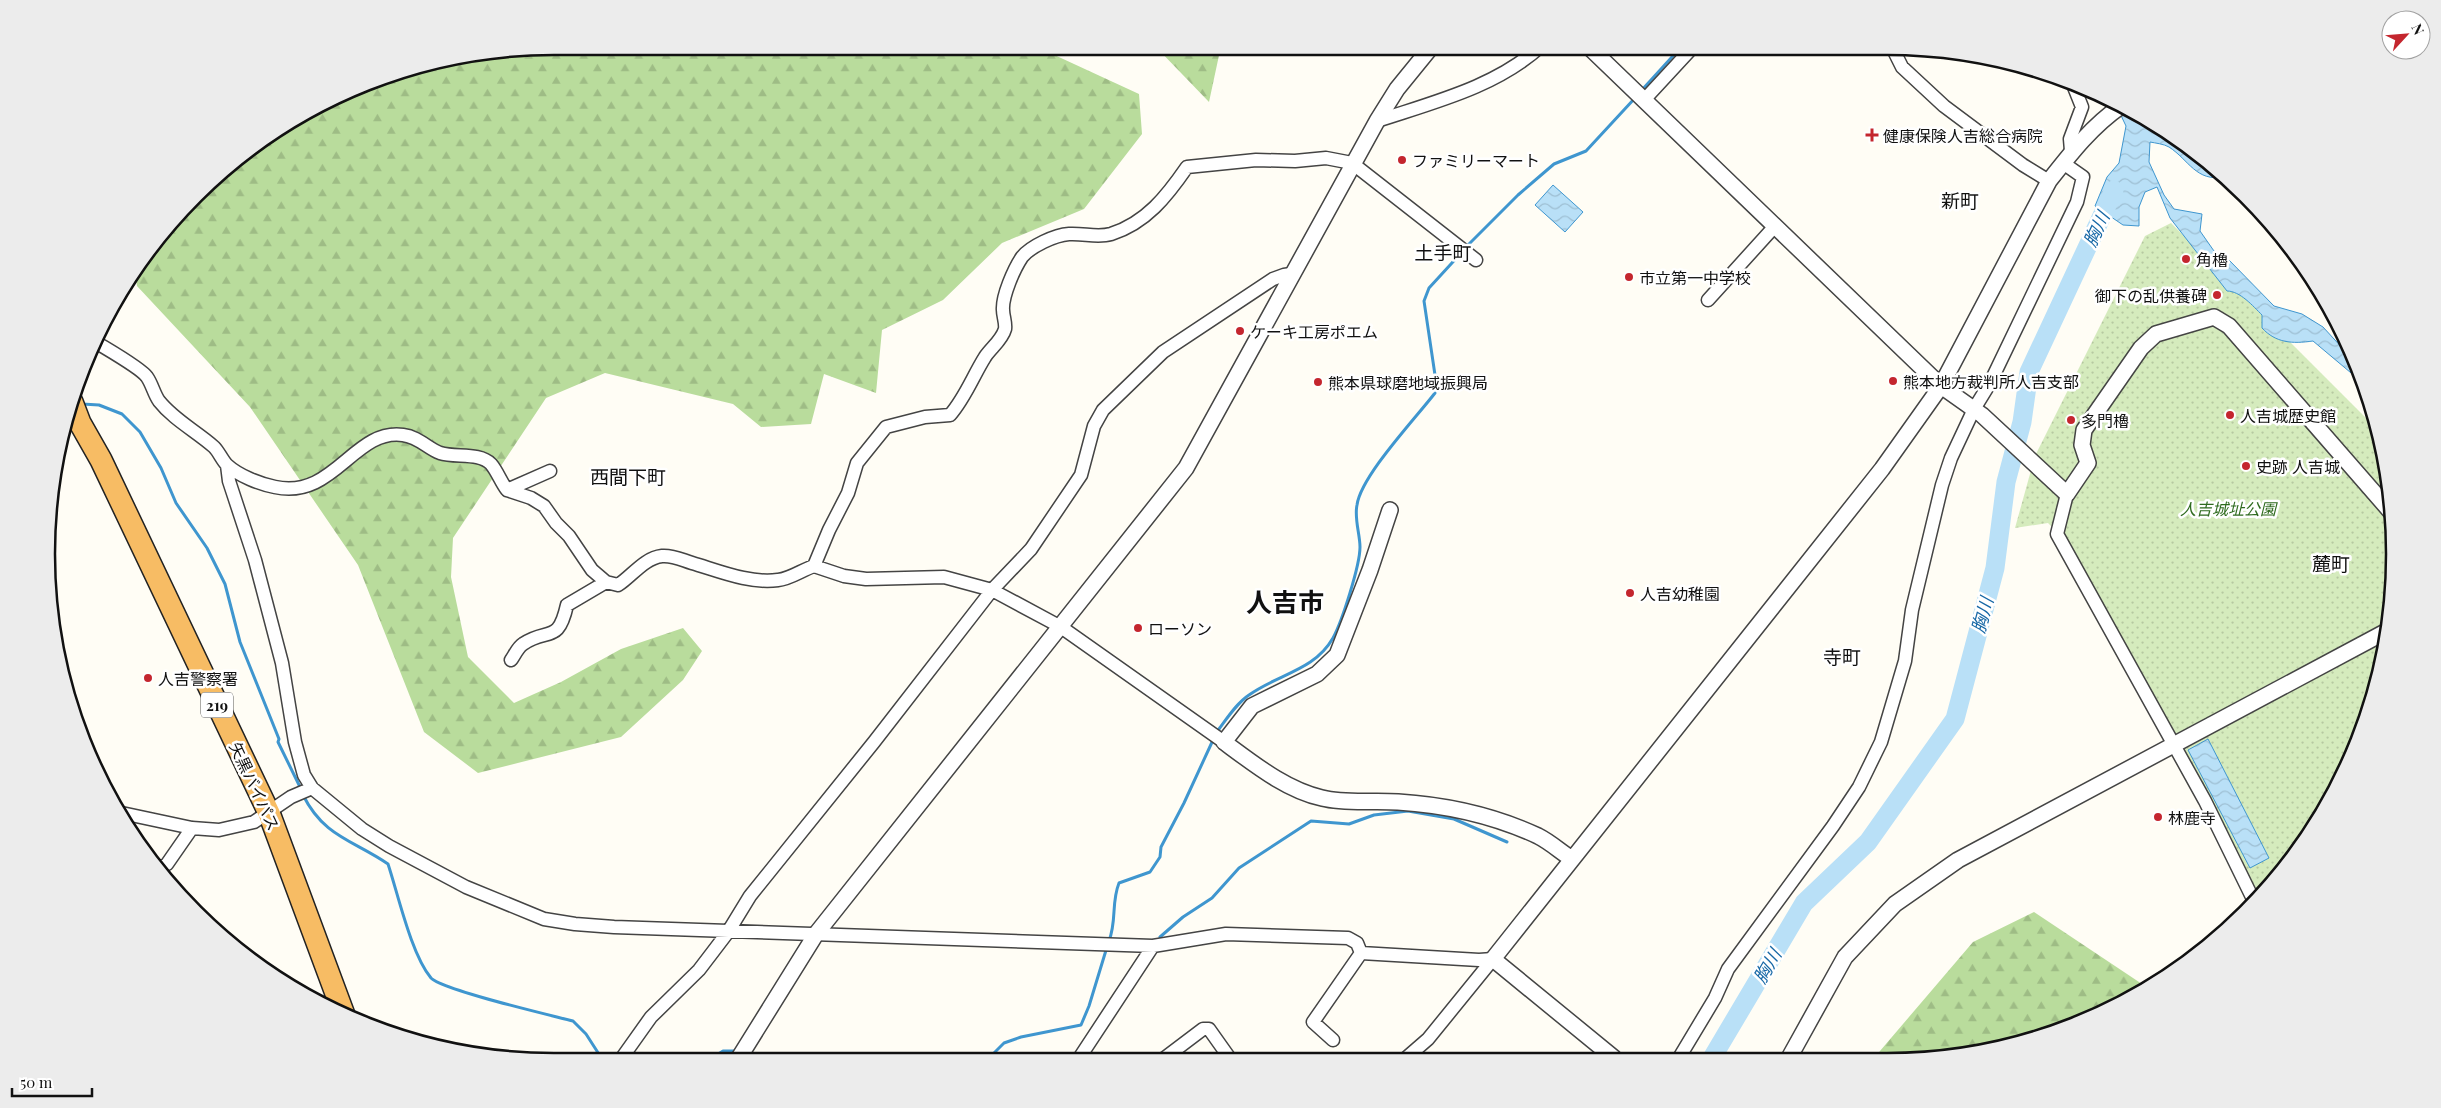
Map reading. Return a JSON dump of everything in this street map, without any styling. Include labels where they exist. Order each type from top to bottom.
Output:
[{"type":"highway","name":"矢黒バイパス","points":[[76,412],[101,460],[270,813],[340,1005]]},
{"type":"street","points":[[742,1053],[816,934],[1186,468],[1352,163],[1396,89],[1424,55]]},
{"type":"street","points":[[1377,121],[1490,82],[1512,69],[1530,55]]},
{"type":"street","points":[[1598,55],[1941,386],[1978,412],[2067,494]]},
{"type":"street","points":[[1645,99],[1686,55]]},
{"type":"street","points":[[1896,55],[1902,67],[1944,106],[2023,165],[2049,181]]},
{"type":"street","points":[[1682,1053],[1715,998],[1728,969],[1859,788],[1881,742],[1904,661],[1912,610],[1942,485],[1951,458],[1978,412],[1990,383],[2077,202],[2083,177],[2067,157],[2070,140],[2082,107],[2076,92]]},
{"type":"street","points":[[1412,1053],[1428,1040],[1882,469],[1941,386],[2049,181],[2067,157],[2116,111]]},
{"type":"street","points":[[814,566],[829,530],[848,493],[857,463],[886,427],[925,417],[950,415],[958,405],[985,356],[1003,334],[1005,327],[1003,310],[1005,294],[1022,256],[1035,246],[1068,234],[1095,236],[1112,233],[1142,219],[1169,193],[1187,167],[1256,160],[1295,161],[1326,158],[1352,163],[1476,260]]},
{"type":"street","points":[[1708,300],[1776,226]]},
{"type":"street","points":[[625,1053],[651,1017],[699,970],[728,932],[750,896],[874,742],[992,590],[1031,549],[1081,475],[1094,426],[1103,410],[1163,352],[1273,280],[1291,274]]},
{"type":"street","points":[[2251,895],[2205,802],[2057,534],[2067,494],[2088,463],[2082,445],[2084,430],[2141,348],[2156,334],[2214,317],[2229,326],[2383,503]]},
{"type":"street","points":[[101,345],[147,376],[158,400],[188,428],[216,448],[227,465],[229,481],[255,560],[282,662],[295,742],[304,775],[312,788],[357,825],[389,846],[466,888],[544,919],[574,924],[728,932],[835,933],[1153,946],[1226,934],[1328,937],[1348,938],[1357,943],[1361,953]]},
{"type":"street","points":[[227,465],[249,478],[276,487],[300,487],[325,479],[361,447],[382,438],[402,434],[423,441],[440,453],[482,458],[492,465],[498,480],[507,490],[531,498],[544,506],[556,523],[569,536],[592,570],[606,582],[618,586],[637,569],[661,556],[674,557],[728,574],[761,580],[787,578],[814,566],[844,576],[866,579],[944,576],[992,590],[1061,627],[1257,767],[1305,793],[1324,799],[1418,803],[1452,809],[1509,824],[1540,836],[1572,859]]},
{"type":"street","points":[[507,490],[550,471]]},
{"type":"street","points":[[1224,742],[1252,706],[1317,674],[1337,655],[1350,626],[1390,510]]},
{"type":"street","points":[[511,660],[522,645],[552,634],[563,624],[567,605],[606,582]]},
{"type":"street","points":[[1792,1053],[1845,956],[1895,904],[1958,860],[2379,635]]},
{"type":"street","points":[[129,814],[192,828],[219,830],[254,822],[291,798],[312,788]]},
{"type":"street","points":[[164,865],[167,864],[192,828]]},
{"type":"street","points":[[1083,1053],[1153,946]]},
{"type":"street","points":[[1361,953],[1479,960],[1493,958],[1608,1053]]},
{"type":"street","points":[[1334,1040],[1313,1022],[1361,953]]},
{"type":"street","points":[[1171,1053],[1203,1028],[1209,1029],[1226,1053]]},
{"type":"green space","points":[[554,55],[1054,55],[1139,94],[1142,134],[1084,209],[1002,243],[943,300],[882,330],[876,393],[824,374],[811,424],[761,427],[733,404],[605,373],[546,398],[453,538],[451,577],[468,657],[514,703],[561,682],[621,649],[683,628],[702,651],[683,680],[621,737],[478,773],[424,732],[358,565],[250,407],[137,286],[136,281],[158,250],[201,201],[250,158],[277,139],[333,106],[363,93],[394,81],[457,65],[489,59]]},
{"type":"green space","points":[[1164,55],[1219,55],[1209,102]]},
{"type":"green space","name":"人吉城址公園","points":[[2171,223],[2367,419],[2382,489],[2386,554],[2382,619],[2369,683],[2360,714],[2335,775],[2319,804],[2283,858],[2252,894],[2060,535],[2048,523],[2015,528],[2035,456],[2145,236]]},
{"type":"green space","points":[[2034,912],[2141,983],[2108,1002],[2078,1015],[2016,1036],[1952,1049],[1878,1053],[1973,942]]},
{"type":"water","points":[[2120,113],[2164,139],[2215,178],[2206,176],[2194,169],[2169,147],[2150,142],[2149,162],[2164,195],[2174,209],[2202,214],[2200,231],[2214,251],[2228,259],[2274,306],[2302,314],[2323,327],[2341,346],[2352,374],[2313,341],[2285,341],[2267,333],[2262,328],[2262,315],[2237,293],[2227,291],[2170,218],[2157,187],[2145,192],[2139,207],[2139,226],[2123,225],[2095,206],[2107,177],[2119,163],[2126,126]]},
{"type":"water","points":[[1553,185],[1583,212],[1565,232],[1535,205]]},
{"type":"water","points":[[2208,739],[2269,858],[2250,868],[2188,750]]},
{"type":"waterway","points":[[1641,91],[1674,55]]},
{"type":"waterway","points":[[1465,248],[1518,195],[1554,164],[1586,151],[1635,98]]},
{"type":"waterway","name":"胸川","points":[[1715,1053],[1804,903],[1868,842],[1955,719],[1995,568],[2006,482],[2022,422],[2029,372],[2114,190]]},
{"type":"waterway","points":[[1219,729],[1245,698],[1260,688],[1306,665],[1316,658],[1333,638],[1341,620],[1357,567],[1360,542],[1356,510],[1361,493],[1378,464],[1435,393],[1435,375],[1424,301],[1429,288],[1462,252]]},
{"type":"waterway","points":[[82,404],[99,405],[122,414],[140,432],[161,468],[176,503],[207,548],[225,584],[240,642],[279,739],[278,742],[301,789]]},
{"type":"waterway","points":[[1109,941],[1119,883],[1150,872],[1160,857],[1161,847],[1213,740]]},
{"type":"waterway","points":[[303,795],[311,809],[330,829],[388,864],[411,939],[417,954],[431,978],[455,989],[573,1021],[586,1034],[598,1053]]},
{"type":"waterway","points":[[1160,937],[1183,917],[1212,898],[1239,868],[1311,821],[1349,824],[1374,815],[1408,811],[1454,819],[1507,842]]},
{"type":"waterway","points":[[994,1053],[1004,1043],[1021,1037],[1081,1025],[1089,1006],[1107,947]]},
{"type":"waterway","points":[[720,1053],[723,1051],[734,1051]]},
{"type":"place","name":"健康保険人吉総合病院","points":[[1872,135]]},
{"type":"place","name":"ファミリーマート","points":[[1402,160]]},
{"type":"place","name":"角櫓","points":[[2186,259]]},
{"type":"place","name":"市立第一中学校","points":[[1629,277]]},
{"type":"place","name":"御下の乱供養碑","points":[[2217,295]]},
{"type":"place","name":"ケーキ工房ポエム","points":[[1240,331]]},
{"type":"place","name":"熊本地方裁判所人吉支部","points":[[1893,381]]},
{"type":"place","name":"熊本県球磨地域振興局","points":[[1318,382]]},
{"type":"place","name":"人吉城歴史館","points":[[2230,415]]},
{"type":"place","name":"多門櫓","points":[[2071,420]]},
{"type":"place","name":"史跡 人吉城","points":[[2246,466]]},
{"type":"place","name":"人吉幼稚園","points":[[1630,593]]},
{"type":"place","name":"ローソン","points":[[1138,628]]},
{"type":"place","name":"人吉警察署","points":[[148,678]]},
{"type":"place","name":"林鹿寺","points":[[2158,817]]},
{"type":"district","name":"新町","points":[[1960,200]]},
{"type":"district","name":"土手町","points":[[1443,252]]},
{"type":"district","name":"西間下町","points":[[628,476]]},
{"type":"district","name":"麓町","points":[[2331,563]]},
{"type":"district","name":"人吉市","points":[[1285,601]]},
{"type":"district","name":"寺町","points":[[1842,656]]}]
